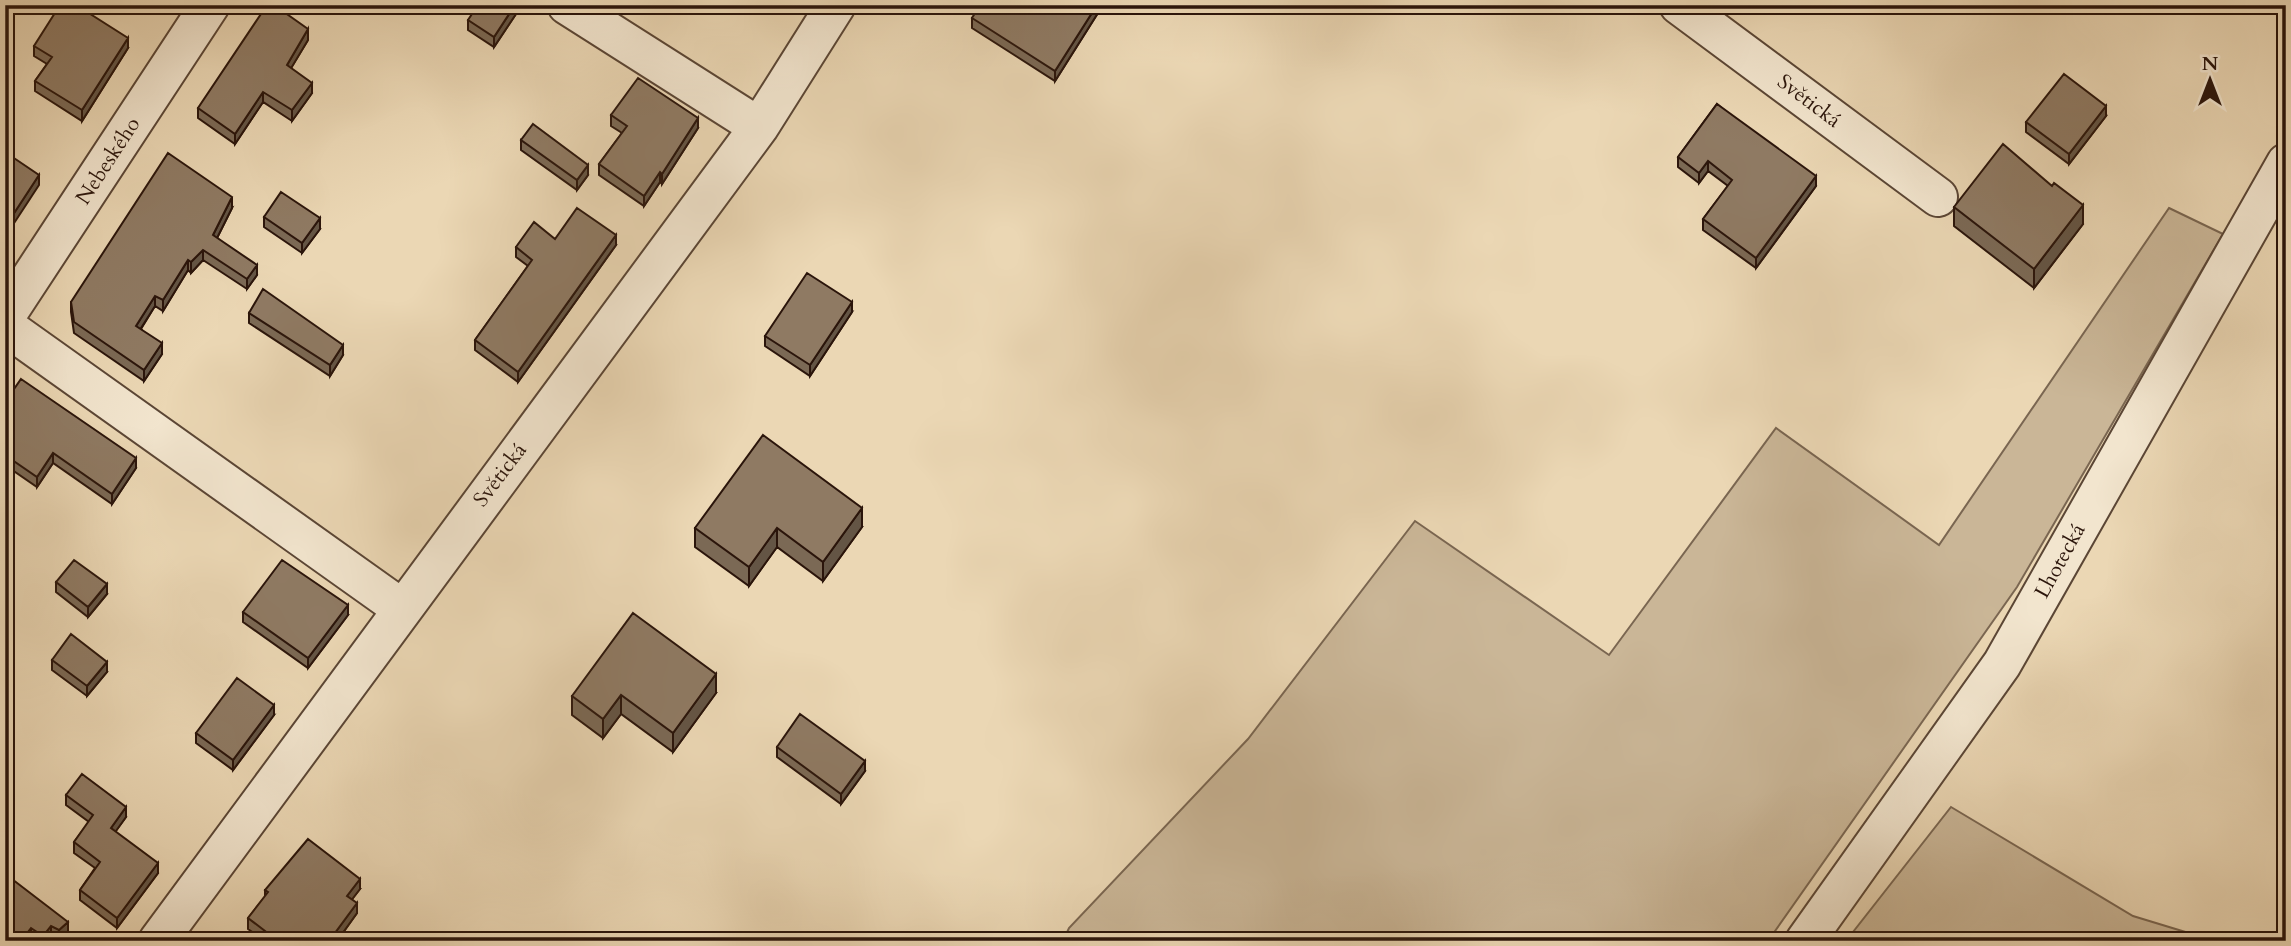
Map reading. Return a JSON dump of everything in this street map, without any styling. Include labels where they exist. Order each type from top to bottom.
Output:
[{"type":"street","name":"Nebeského","points":[[5,317],[210,5]]},
{"type":"street","points":[[567,5],[759,127]]},
{"type":"street","name":"Světická","points":[[158,941],[401,608],[759,127],[836,5]]},
{"type":"street","name":"Světická","points":[[1679,5],[1938,197]]},
{"type":"street","name":"Lhotecká","points":[[1805,941],[2003,664],[2286,163]]},
{"type":"street","points":[[5,326],[401,608]]},
{"type":"shaded area","points":[[2169,208],[2223,234],[2017,587],[1768,941],[1063,941],[1069,928],[1248,739],[1415,521],[1609,655],[1776,428],[1939,545]]},
{"type":"shaded area","points":[[1951,807],[2133,916],[2215,941],[1846,941]]},
{"type":"building","points":[[60,5],[76,5],[128,38],[82,110],[35,81],[52,57],[34,46]]},
{"type":"building","points":[[267,5],[274,5],[308,29],[287,65],[312,83],[292,110],[263,92],[235,134],[198,108]]},
{"type":"building","points":[[478,5],[515,5],[494,37],[468,20]]},
{"type":"building","points":[[980,5],[1097,5],[1055,71],[972,18]]},
{"type":"building","points":[[2064,74],[2106,106],[2069,154],[2026,122]]},
{"type":"building","points":[[638,78],[698,118],[662,174],[660,172],[644,196],[599,164],[627,126],[611,115]]},
{"type":"building","points":[[1717,104],[1816,176],[1756,258],[1703,219],[1732,180],[1708,161],[1699,173],[1678,157]]},
{"type":"building","points":[[533,124],[588,165],[577,180],[521,140]]},
{"type":"building","points":[[2003,144],[2052,186],[2054,183],[2083,205],[2034,269],[1954,207]]},
{"type":"building","points":[[5,152],[39,175],[5,227]]},
{"type":"building","points":[[168,153],[232,197],[213,235],[257,265],[247,279],[203,250],[191,262],[188,260],[163,300],[155,296],[136,326],[162,343],[144,370],[74,322],[71,302]]},
{"type":"building","points":[[281,192],[320,218],[302,243],[264,217]]},
{"type":"building","points":[[577,208],[616,235],[518,372],[475,340],[532,260],[516,247],[534,222],[555,239]]},
{"type":"building","points":[[807,273],[852,302],[810,365],[765,336]]},
{"type":"building","points":[[263,289],[343,345],[330,365],[249,313]]},
{"type":"building","points":[[21,379],[136,458],[112,494],[53,453],[37,477],[5,455],[5,402]]},
{"type":"building","points":[[763,435],[862,508],[823,562],[777,528],[749,567],[695,528]]},
{"type":"building","points":[[74,560],[107,584],[88,607],[56,582]]},
{"type":"building","points":[[282,560],[348,605],[308,658],[243,612]]},
{"type":"building","points":[[633,613],[716,674],[673,733],[621,695],[603,719],[572,696]]},
{"type":"building","points":[[71,634],[107,662],[87,686],[52,660]]},
{"type":"building","points":[[237,678],[274,705],[233,760],[196,733]]},
{"type":"building","points":[[800,714],[865,761],[841,794],[777,747]]},
{"type":"building","points":[[82,774],[126,807],[111,828],[158,863],[117,918],[80,890],[100,862],[74,842],[93,815],[66,795]]},
{"type":"building","points":[[308,839],[360,879],[347,896],[357,903],[329,941],[278,941],[248,918],[268,892],[265,890]]},
{"type":"building","points":[[8,876],[68,922],[59,930],[51,926],[43,936],[31,928],[21,941],[5,941],[5,879]]}]
